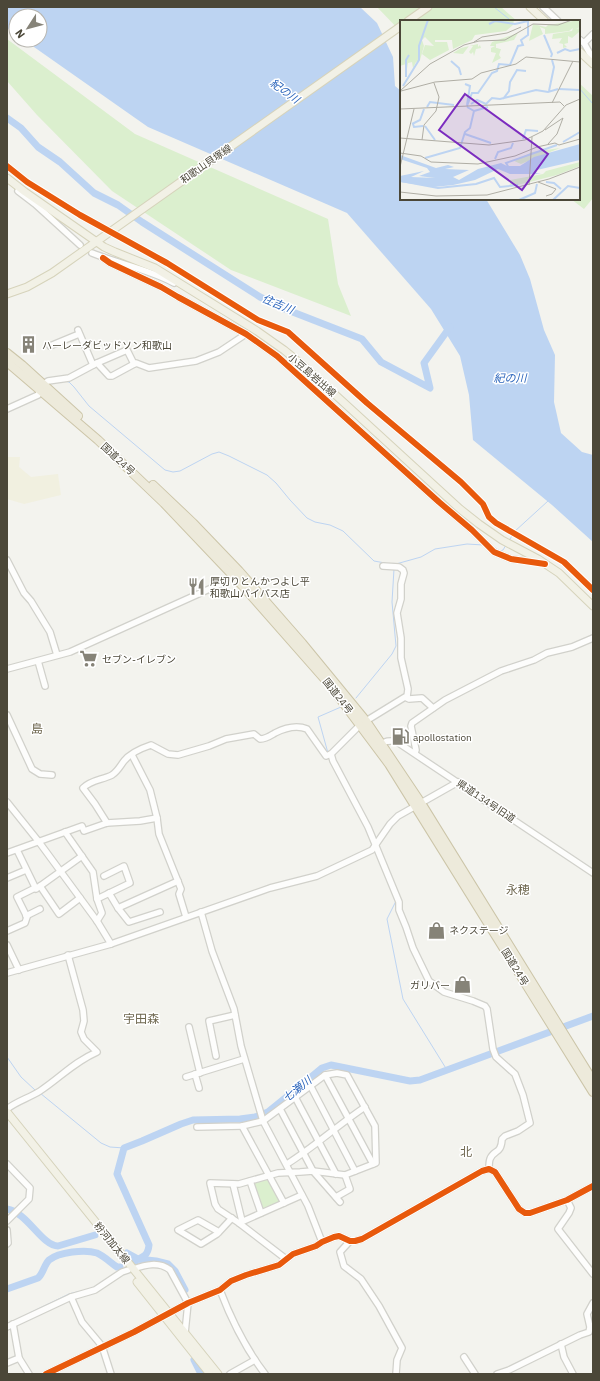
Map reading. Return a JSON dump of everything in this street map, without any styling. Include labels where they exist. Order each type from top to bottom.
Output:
[{"type":"highway","name":"国道24号","points":[[7,353],[42,387],[131,463],[193,523],[236,574],[302,643],[379,745],[562,1036],[593,1081]]},
{"type":"highway","name":"国道24号","points":[[7,362],[42,387]]},
{"type":"highway","name":"国道24号","points":[[562,1036],[593,1092]]},
{"type":"main road","points":[[409,20],[428,7]]},
{"type":"main road","points":[[530,7],[544,20]]},
{"type":"main road","name":"和歌山貝塚線","points":[[7,294],[27,287],[52,273],[82,248],[97,242],[400,27]]},
{"type":"main road","points":[[580,52],[593,64]]},
{"type":"main road","name":"小豆島岩出線","points":[[7,178],[97,242],[115,252],[155,268],[257,331],[305,367],[420,473],[479,524],[502,540],[560,573],[593,606]]},
{"type":"main road","name":"粉河加太線","points":[[7,1110],[130,1269]]},
{"type":"main road","name":"粉河加太線","points":[[7,1119],[167,1315],[210,1374]]},
{"type":"main road","name":"粉河加太線","points":[[167,1315],[185,1333],[218,1374]]},
{"type":"street","points":[[543,7],[557,20]]},
{"type":"street","points":[[593,34],[581,41],[593,58]]},
{"type":"street","points":[[7,182],[35,204],[82,248]]},
{"type":"street","points":[[92,253],[103,258],[148,271],[170,281],[195,296],[212,302]]},
{"type":"street","points":[[103,258],[110,263],[161,287],[246,334],[277,356],[472,530],[494,552],[511,558],[545,564]]},
{"type":"street","points":[[50,346],[78,332],[95,364],[109,376],[112,376],[136,363],[149,368],[196,361],[218,352],[246,334]]},
{"type":"street","points":[[7,409],[38,396],[42,387],[48,380],[69,378],[95,364],[128,350],[134,364]]},
{"type":"street","points":[[7,560],[24,593],[31,601],[50,632],[57,656]]},
{"type":"street","points":[[383,566],[399,567],[404,573],[401,584],[401,599],[397,613],[401,638],[401,658],[408,689],[407,697]]},
{"type":"street","points":[[7,669],[70,652],[227,581],[236,574]]},
{"type":"street","points":[[415,753],[416,750],[411,726],[412,723],[433,708],[502,671],[534,660],[548,653],[572,647],[593,638]]},
{"type":"street","points":[[38,661],[45,686]]},
{"type":"street","points":[[107,823],[83,788],[87,784],[112,775],[121,767],[124,760],[151,744],[168,754],[178,755],[210,746],[226,739],[254,734],[260,739],[264,739],[287,728],[302,727],[307,729],[313,736],[323,754],[326,756],[331,754],[373,715],[407,697],[410,699],[422,698],[433,708]]},
{"type":"street","points":[[7,714],[32,769],[40,774],[52,775]]},
{"type":"street","name":"県道134号旧道","points":[[379,745],[383,742],[393,741],[415,753],[593,873]]},
{"type":"street","points":[[331,754],[333,761],[368,827],[400,902],[399,910],[413,948],[429,981],[444,992],[485,1006],[488,1009],[493,1049],[496,1057],[498,1061],[511,1069],[515,1074],[523,1094],[530,1123],[502,1139],[502,1146],[499,1151],[492,1156],[489,1169]]},
{"type":"street","points":[[132,755],[150,790],[157,818],[159,834],[181,889],[179,894],[186,917]]},
{"type":"street","points":[[7,973],[112,944],[270,888],[317,876],[372,850],[376,847],[390,824],[398,816],[458,782]]},
{"type":"street","points":[[7,802],[39,842],[112,944]]},
{"type":"street","points":[[7,853],[82,826],[84,831],[107,823],[140,821],[157,818]]},
{"type":"street","points":[[65,832],[93,872],[97,899],[102,914],[97,921]]},
{"type":"street","points":[[17,850],[26,870],[60,914],[80,898]]},
{"type":"street","points":[[7,931],[25,923],[26,916],[17,897],[38,887],[82,856]]},
{"type":"street","points":[[97,899],[130,882],[124,866],[104,876]]},
{"type":"street","points":[[7,878],[26,870]]},
{"type":"street","points":[[118,908],[178,881]]},
{"type":"street","points":[[109,893],[118,908],[130,922],[160,912]]},
{"type":"street","points":[[26,916],[40,909]]},
{"type":"street","points":[[201,912],[212,950],[229,994],[244,1059],[263,1121],[308,1206],[322,1242]]},
{"type":"street","points":[[7,945],[19,970]]},
{"type":"street","points":[[7,1110],[17,1102],[38,1092],[79,1060],[97,1052],[84,1039],[80,1032],[84,1021],[83,1010],[68,955]]},
{"type":"street","points":[[216,1056],[209,1021],[235,1015]]},
{"type":"street","points":[[189,1027],[199,1088]]},
{"type":"street","points":[[186,1077],[244,1059]]},
{"type":"street","points":[[197,1127],[242,1126],[263,1121],[310,1085],[326,1075],[337,1073],[347,1075],[375,1126],[376,1163],[346,1175],[313,1171],[278,1174],[233,1184],[210,1184],[215,1204],[218,1209],[241,1222],[286,1259]]},
{"type":"street","points":[[326,1075],[373,1164]]},
{"type":"street","points":[[310,1085],[355,1171]]},
{"type":"street","points":[[295,1097],[336,1174]]},
{"type":"street","points":[[287,1164],[365,1107]]},
{"type":"street","points":[[280,1109],[313,1171],[338,1199],[350,1189],[346,1175]]},
{"type":"street","points":[[242,1126],[284,1203]]},
{"type":"street","points":[[7,1164],[30,1188],[30,1199],[7,1221]]},
{"type":"street","points":[[46,1374],[134,1332],[188,1303],[220,1290],[231,1281],[279,1265],[293,1254],[316,1246],[334,1237],[339,1236],[355,1242],[362,1239],[482,1171],[489,1169],[495,1172],[519,1209],[525,1213],[530,1213],[567,1200],[593,1186]]},
{"type":"street","points":[[250,1181],[261,1213]]},
{"type":"street","points":[[233,1184],[241,1222]]},
{"type":"street","points":[[241,1222],[302,1195]]},
{"type":"street","points":[[567,1200],[571,1208],[558,1229],[593,1274]]},
{"type":"street","points":[[219,1232],[198,1220],[178,1230],[201,1244],[219,1232],[232,1218]]},
{"type":"street","points":[[7,1230],[9,1239],[7,1244]]},
{"type":"street","points":[[350,1241],[340,1252],[342,1263],[361,1279],[390,1325],[402,1348],[397,1360],[396,1374]]},
{"type":"street","points":[[7,1327],[71,1297],[95,1290],[130,1269],[156,1264],[166,1266],[170,1270],[188,1303],[185,1333]]},
{"type":"street","points":[[220,1290],[226,1308],[255,1360],[265,1374]]},
{"type":"street","points":[[71,1297],[82,1322],[102,1346],[111,1374]]},
{"type":"street","points":[[497,1374],[510,1372],[561,1344],[589,1332],[590,1327],[587,1314],[593,1303]]},
{"type":"street","points":[[13,1324],[19,1358],[28,1374]]},
{"type":"street","points":[[561,1344],[564,1357],[573,1374]]},
{"type":"street","points":[[464,1357],[474,1374]]},
{"type":"street","points":[[7,1363],[19,1358]]},
{"type":"street","points":[[230,1374],[255,1360]]},
{"type":"shaded area","points":[[7,457],[20,457],[19,467],[31,477],[58,474],[61,495],[24,504],[7,499]]},
{"type":"green space","points":[[377,7],[501,7],[516,20],[400,20],[400,31]]},
{"type":"green space","points":[[7,39],[8,48],[19,48],[135,134],[328,219],[338,284],[351,316],[231,270],[112,191],[37,115],[7,81]]},
{"type":"green space","points":[[580,84],[593,96],[593,198],[584,209],[572,200],[580,200]]},
{"type":"green space","points":[[270,1179],[280,1202],[261,1209],[253,1183]]},
{"type":"water","name":"紀の川","points":[[7,7],[360,7],[377,23],[393,57],[395,86],[400,90],[400,200],[487,200],[520,255],[530,279],[544,330],[555,355],[554,402],[561,433],[582,452],[593,455],[593,542],[552,505],[473,440],[469,395],[460,356],[431,309],[347,213],[148,127],[35,48],[48,48],[48,8],[8,8],[8,29]]},
{"type":"waterway","points":[[494,7],[509,19]]},
{"type":"waterway","points":[[580,89],[593,104]]},
{"type":"waterway","name":"住吉川","points":[[7,118],[21,128],[38,147],[60,162],[94,193],[118,205],[142,222],[260,297],[285,309],[362,339],[381,362],[430,388],[424,363],[450,327]]},
{"type":"waterway","points":[[65,381],[69,382],[74,387],[89,406],[165,470],[173,472],[180,471],[212,454],[219,452],[229,456],[267,475],[307,518],[315,522],[330,525],[343,531],[374,561],[385,563]]},
{"type":"waterway","points":[[18,401],[33,394]]},
{"type":"waterway","points":[[509,541],[514,532],[548,501]]},
{"type":"waterway","points":[[396,564],[421,557],[435,549],[467,544],[483,545]]},
{"type":"waterway","points":[[492,546],[500,551],[503,550],[506,545]]},
{"type":"waterway","points":[[356,698],[392,654],[396,646],[392,602],[394,569]]},
{"type":"waterway","points":[[328,753],[318,717],[341,707]]},
{"type":"waterway","points":[[396,901],[387,919],[403,999],[447,1070]]},
{"type":"waterway","name":"七瀬川","points":[[134,1261],[146,1254],[149,1245],[117,1174],[124,1148],[193,1120],[240,1119],[255,1117],[268,1112],[322,1068],[331,1065],[410,1081],[420,1080],[593,1016]]},
{"type":"waterway","points":[[7,1057],[21,1077],[35,1090]]},
{"type":"waterway","points":[[40,1093],[101,1143],[110,1147],[124,1148]]},
{"type":"waterway","points":[[7,1209],[14,1211],[21,1216],[52,1245],[58,1246],[95,1235]]},
{"type":"waterway","name":"七瀬川","points":[[7,1289],[38,1278],[49,1260],[65,1253],[86,1251],[97,1253],[117,1267],[120,1267]]},
{"type":"waterway","points":[[127,1253],[138,1259],[168,1264],[175,1271],[185,1290]]},
{"type":"waterway","points":[[135,1264],[150,1261]]},
{"type":"waterway","points":[[7,1324],[69,1294],[77,1292]]},
{"type":"waterway","points":[[194,1360],[201,1374]]},
{"type":"cycle path","points":[[7,166],[27,182],[80,215],[167,263],[258,320],[288,332],[367,403],[461,482],[483,504],[489,517],[496,523],[564,562],[593,590]]},
{"type":"cycle path","points":[[103,258],[110,263],[161,287],[246,334],[277,356],[472,530],[494,552],[511,559],[545,564]]},
{"type":"cycle path","points":[[46,1374],[134,1332],[188,1303],[220,1290],[231,1281],[279,1265],[293,1254],[316,1246],[334,1237],[339,1236],[350,1241],[362,1239],[482,1171],[489,1169],[495,1172],[519,1209],[525,1213],[530,1213],[567,1200],[593,1186]]},
{"type":"place","name":"ハーレーダビッドソン和歌山","points":[[29,345]]},
{"type":"place","name":"厚切りとんかつよし平 和歌山バイパス店","points":[[197,587]]},
{"type":"place","name":"セブン-イレブン","points":[[89,659]]},
{"type":"place","name":"apollostation","points":[[400,737]]},
{"type":"place","name":"ネクステージ","points":[[436,930]]},
{"type":"place","name":"ガリバー","points":[[463,985]]},
{"type":"district","name":"島","points":[[37,728]]},
{"type":"district","name":"永穂","points":[[518,889]]},
{"type":"district","name":"宇田森","points":[[141,1018]]},
{"type":"district","name":"北","points":[[466,1151]]}]
